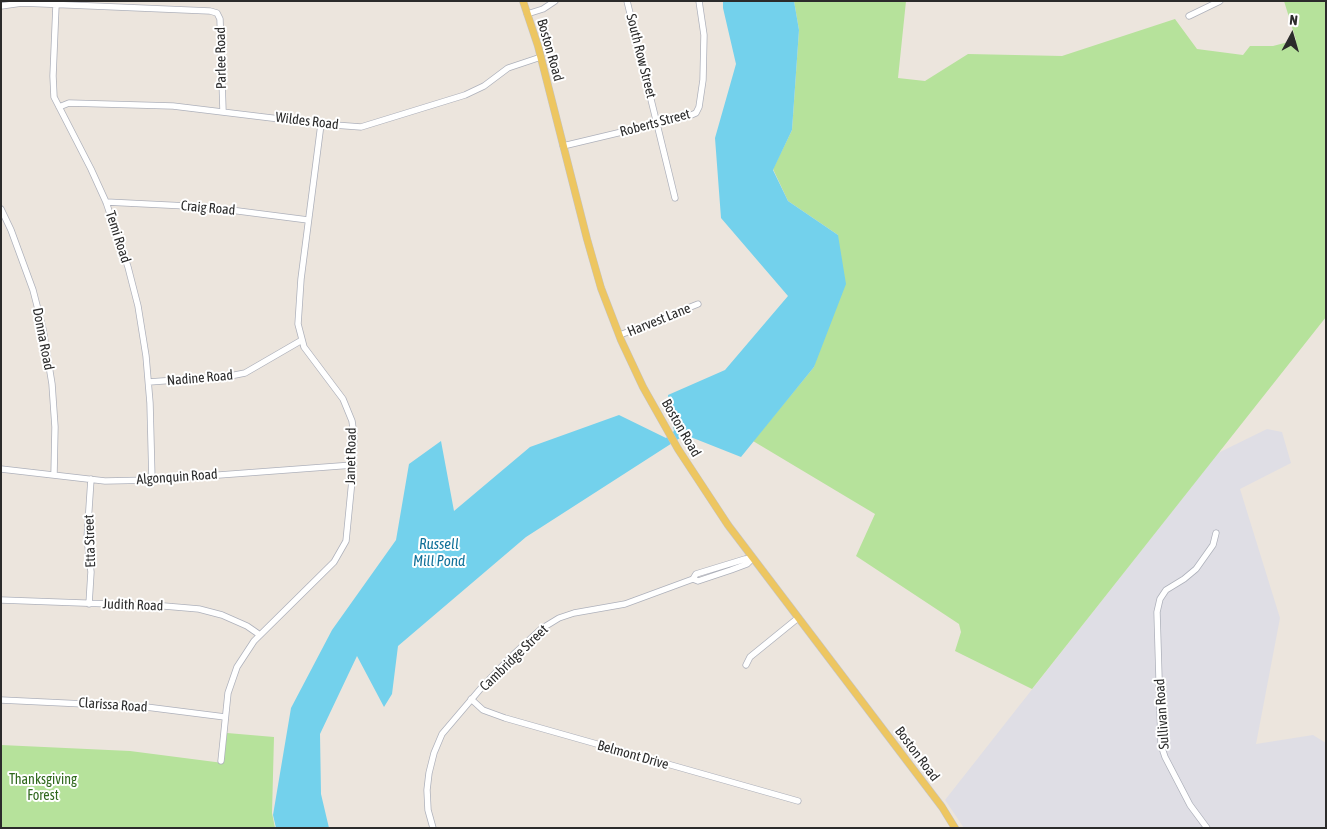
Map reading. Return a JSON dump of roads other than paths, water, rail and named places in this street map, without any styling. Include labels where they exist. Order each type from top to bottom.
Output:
[{"type":"main road","name":"Boston Road","points":[[523,1],[541,57],[587,239],[602,288],[643,387],[669,434],[716,508],[940,805],[955,828]]},
{"type":"street","points":[[527,14],[543,9],[555,1]]},
{"type":"street","name":"South Row Street","points":[[627,1],[675,198]]},
{"type":"street","name":"Roberts Street","points":[[563,146],[689,116],[696,112],[703,80],[704,35],[699,1]]},
{"type":"street","points":[[1189,16],[1220,1]]},
{"type":"street","name":"Parlee Road","points":[[1,6],[22,3],[210,11],[217,13],[220,19],[222,111]]},
{"type":"street","name":"Temi Road","points":[[56,5],[53,89],[59,107],[106,202],[128,267],[138,306],[149,382],[152,480]]},
{"type":"street","name":"Wildes Road","points":[[59,107],[69,103],[133,104],[222,111],[354,127],[381,122],[465,96],[484,86],[508,68],[541,57]]},
{"type":"street","name":"Janet Road","points":[[221,761],[228,693],[237,667],[260,634],[334,562],[346,541],[353,465],[354,435],[352,421],[343,399],[304,347],[298,324],[298,303],[321,124]]},
{"type":"street","name":"Craig Road","points":[[106,202],[207,207],[308,220]]},
{"type":"street","name":"Donna Road","points":[[1,209],[11,230],[33,290],[43,331],[52,384],[55,427],[54,475]]},
{"type":"street","name":"Harvest Lane","points":[[620,335],[698,304]]},
{"type":"street","name":"Nadine Road","points":[[149,382],[244,373],[302,340]]},
{"type":"street","name":"Algonquin Road","points":[[1,469],[91,479],[152,480],[353,465]]},
{"type":"street","name":"Etta Street","points":[[89,604],[91,572],[87,538],[91,479]]},
{"type":"street","name":"Sullivan Road","points":[[1207,828],[1190,805],[1165,757],[1161,745],[1157,612],[1160,599],[1166,590],[1196,569],[1212,546],[1216,534]]},
{"type":"street","name":"Cambridge Street","points":[[433,828],[428,810],[428,773],[442,734],[471,699],[541,629],[559,618],[574,613],[626,604],[693,579],[698,581],[731,570],[747,564],[753,558]]},
{"type":"street","name":"Judith Road","points":[[1,600],[199,609],[222,615],[260,634]]},
{"type":"street","points":[[746,665],[750,658],[798,618]]},
{"type":"street","name":"Belmont Drive","points":[[471,699],[482,710],[505,718],[798,801]]},
{"type":"street","name":"Clarissa Road","points":[[1,700],[136,706],[225,716]]},
{"type":"water","name":"Russell Mill Pond","points":[[723,1],[794,1],[799,30],[792,130],[773,170],[788,201],[838,235],[846,284],[814,367],[741,457],[688,436],[680,438],[526,537],[398,646],[392,694],[384,707],[357,656],[320,734],[321,794],[329,828],[276,828],[273,815],[291,708],[332,630],[396,540],[409,464],[441,441],[454,511],[530,447],[619,415],[666,438],[674,431],[668,395],[725,370],[788,296],[721,218],[715,138],[736,64]]},
{"type":"park label","name":"Thanksgiving Forest","points":[[43,788]]}]
